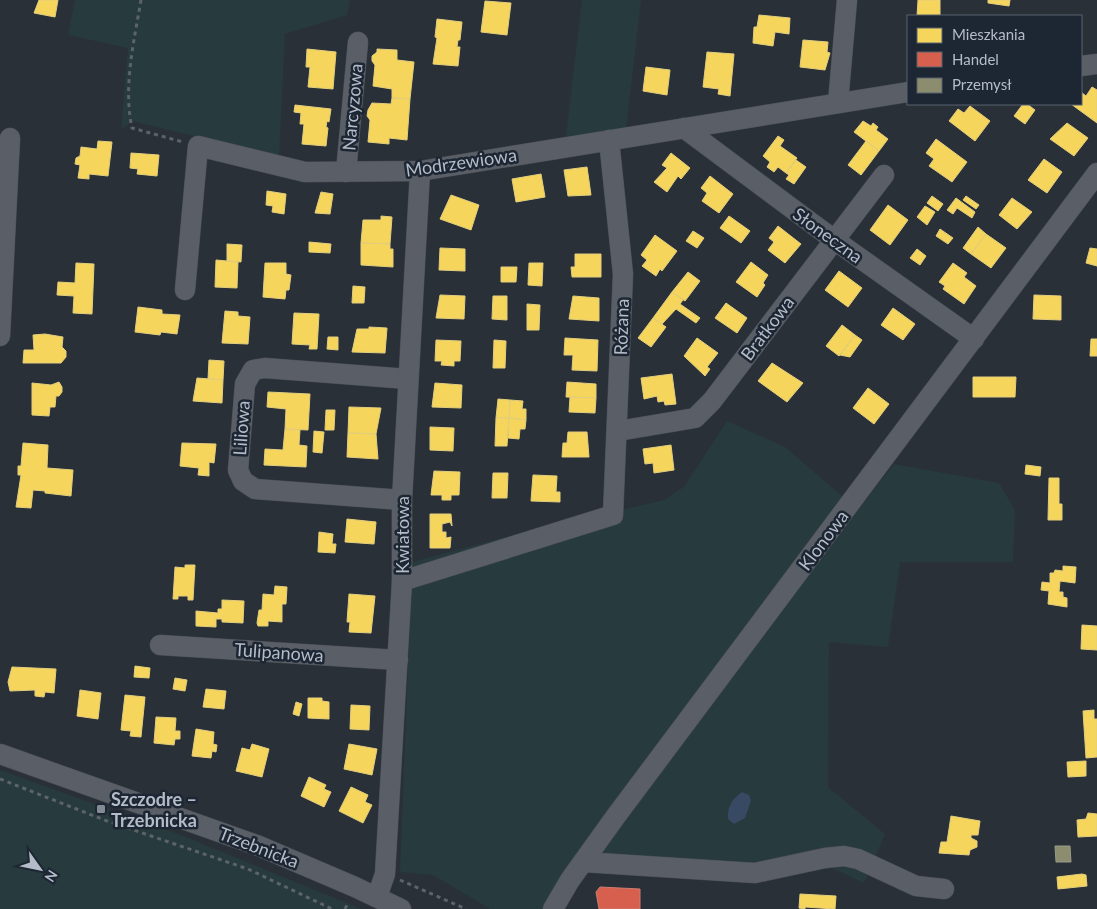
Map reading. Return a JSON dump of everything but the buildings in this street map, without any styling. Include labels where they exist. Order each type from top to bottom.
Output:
[{"type":"street","points":[[838,103],[847,0]]},
{"type":"street","name":"Narcyzowa","points":[[346,172],[358,42]]},
{"type":"street","points":[[1082,66],[1097,64]]},
{"type":"street","name":"Modrzewiowa","points":[[198,146],[304,172],[420,171],[907,92]]},
{"type":"street","name":"Słoneczna","points":[[684,128],[833,239],[974,339]]},
{"type":"street","points":[[0,336],[10,138]]},
{"type":"street","name":"Różana","points":[[402,581],[613,515],[618,431],[623,274],[609,140]]},
{"type":"street","points":[[185,290],[198,146]]},
{"type":"street","name":"Kwiatowa","points":[[377,897],[386,874],[402,581],[402,500],[420,171]]},
{"type":"street","name":"Klonowa","points":[[554,909],[570,880],[583,862],[1097,173]]},
{"type":"street","name":"Bratkowa","points":[[618,431],[695,418],[712,402],[833,239],[844,231],[884,175]]},
{"type":"street","name":"Liliowa","points":[[402,500],[255,489],[243,480],[238,470],[245,384],[253,370],[265,368],[408,379]]},
{"type":"street","name":"Tulipanowa","points":[[160,645],[398,660]]},
{"type":"street","name":"Trzebnicka","points":[[0,754],[259,846],[401,909]]},
{"type":"street","points":[[583,862],[755,873],[844,856],[858,859],[916,886],[944,889]]},
{"type":"path","points":[[141,0],[131,54],[129,114],[132,128],[198,146]]},
{"type":"path","points":[[0,779],[106,821],[248,869],[332,909]]},
{"type":"path","points":[[386,874],[466,909]]},
{"type":"green space","points":[[75,0],[350,0],[347,15],[285,34],[279,157],[132,121],[121,130],[128,48],[68,35]]},
{"type":"green space","points":[[582,0],[641,0],[626,130],[566,136]]},
{"type":"green space","points":[[727,421],[785,447],[858,510],[894,464],[999,483],[1015,510],[1013,562],[900,562],[888,647],[829,642],[828,787],[885,834],[864,883],[832,868],[752,877],[569,869],[543,909],[490,909],[433,875],[400,872],[412,562],[506,537],[664,500],[684,487]]},
{"type":"green space","points":[[0,770],[181,835],[361,909],[0,909]]},
{"type":"water","points":[[742,792],[749,795],[751,801],[745,818],[734,824],[728,819],[729,807],[735,797]]},
{"type":"place","name":"Szczodre – Trzebnicka","points":[[101,809]]}]
